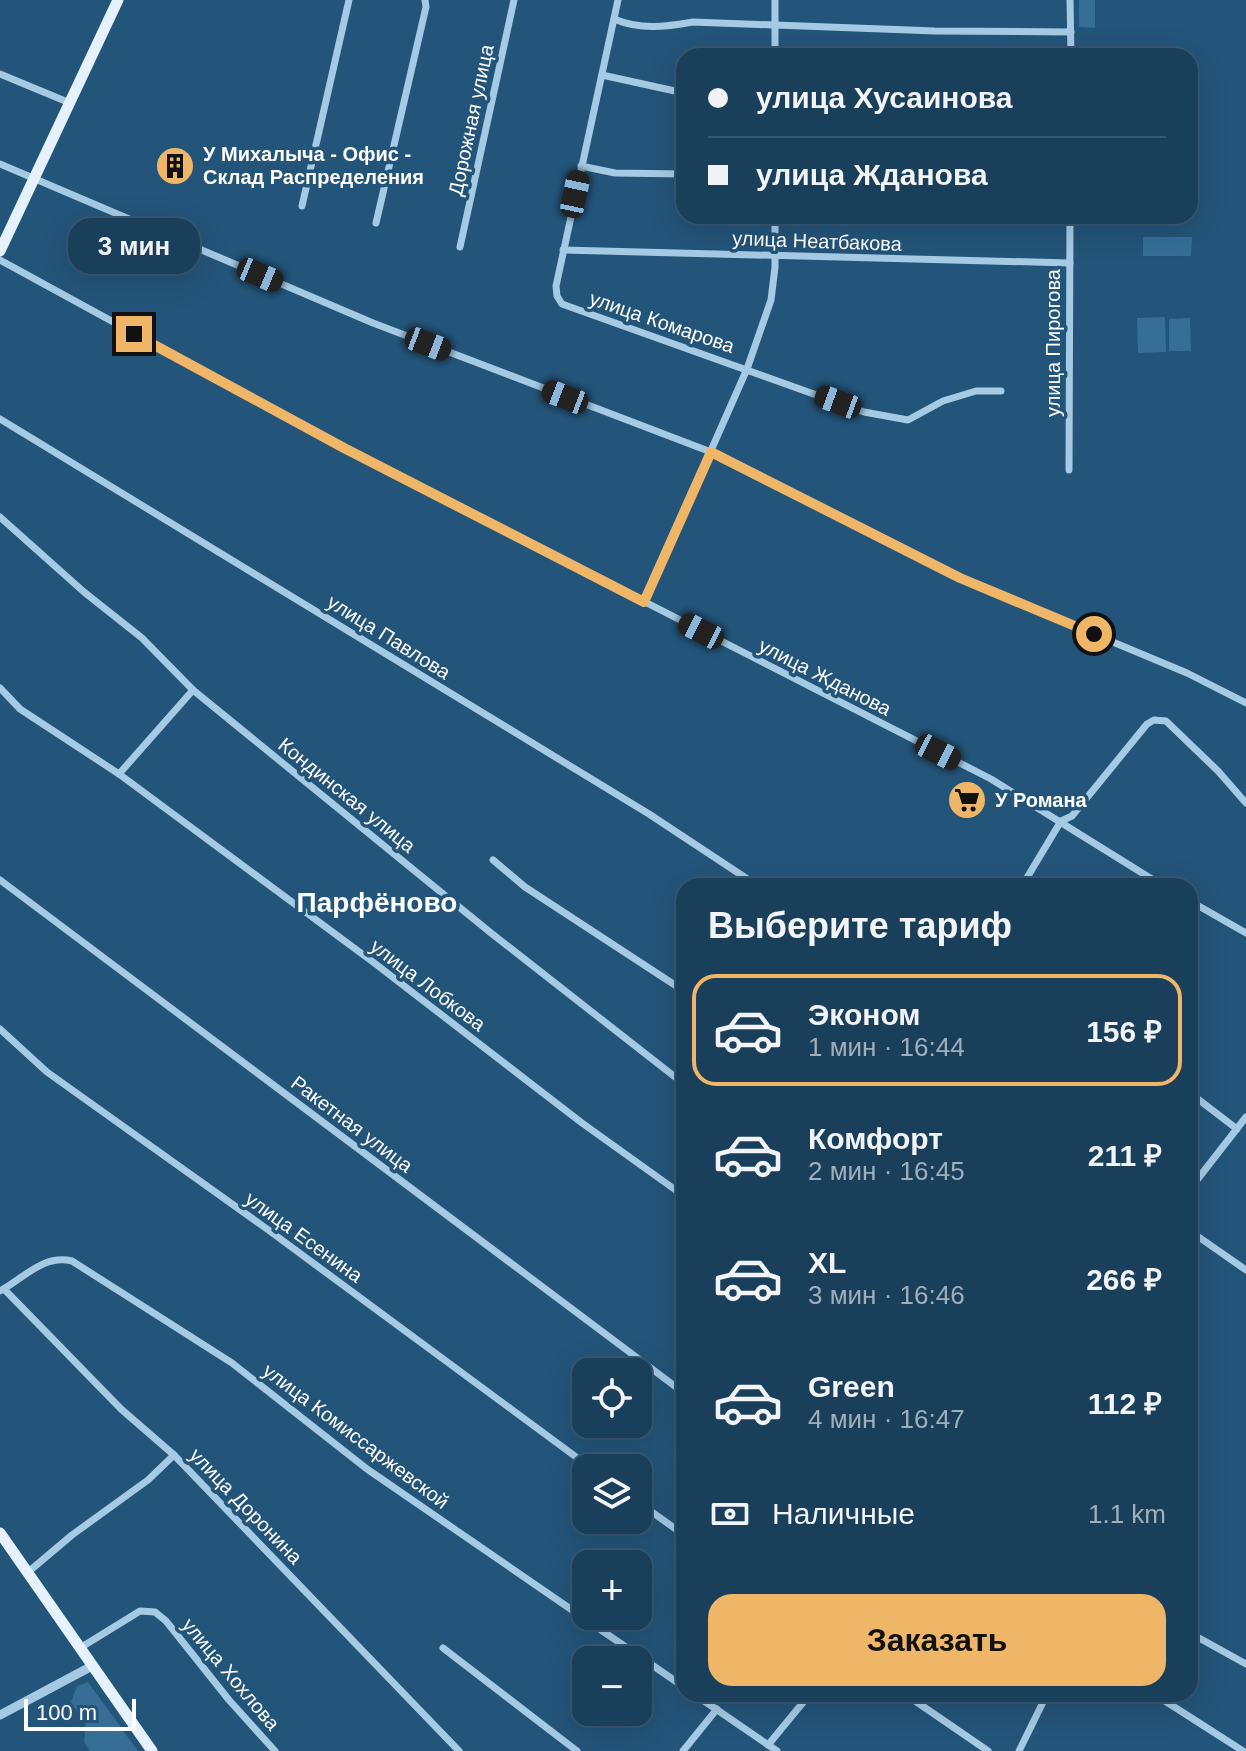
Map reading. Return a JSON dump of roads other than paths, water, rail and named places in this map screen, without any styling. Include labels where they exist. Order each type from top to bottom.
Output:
[{"type":"main road","points":[[0,251],[118,0]]},
{"type":"main road","points":[[0,1533],[152,1751]]},
{"type":"street","points":[[302,206],[349,0]]},
{"type":"street","points":[[376,223],[426,7],[425,0]]},
{"type":"street","name":"Дорожная улица","points":[[460,247],[514,0]]},
{"type":"street","name":"улица Комарова","points":[[618,0],[556,286],[562,304],[864,412],[908,420],[943,401],[976,391],[1001,391]]},
{"type":"street","points":[[775,0],[775,48]]},
{"type":"street","points":[[1070,0],[1071,48]]},
{"type":"street","points":[[614,19],[632,27],[664,27],[693,22],[935,31],[1071,32]]},
{"type":"street","points":[[0,74],[70,103]]},
{"type":"street","points":[[602,75],[676,91]]},
{"type":"street","points":[[0,164],[373,323],[711,452],[960,578],[1187,673],[1246,703]]},
{"type":"street","points":[[581,166],[615,173],[676,174]]},
{"type":"street","points":[[644,602],[747,369],[771,300],[775,224]]},
{"type":"street","name":"улица Пирогова","points":[[1069,470],[1070,224]]},
{"type":"street","name":"улица Неатбакова","points":[[563,250],[1070,263]]},
{"type":"street","name":"улица Жданова","points":[[0,260],[344,448],[991,779],[1150,878]]},
{"type":"street","name":"улица Павлова","points":[[0,419],[649,814],[746,878]]},
{"type":"street","name":"Кондинская улица","points":[[0,517],[84,592],[142,638],[193,690],[491,933],[676,1078]]},
{"type":"street","name":"улица Лобкова","points":[[0,688],[20,709],[119,774],[676,1192]]},
{"type":"street","points":[[119,774],[193,690]]},
{"type":"street","points":[[1027,878],[1061,821],[1072,816],[1147,724],[1154,720],[1166,721],[1246,803]]},
{"type":"street","points":[[493,860],[525,887],[676,986]]},
{"type":"street","name":"Ракетная улица","points":[[0,880],[676,1387]]},
{"type":"street","points":[[1198,906],[1246,933]]},
{"type":"street","name":"улица Есенина","points":[[0,1029],[47,1072],[267,1229],[572,1454]]},
{"type":"street","points":[[1198,1099],[1237,1129]]},
{"type":"street","points":[[1198,1179],[1246,1117]]},
{"type":"street","points":[[1198,1237],[1246,1270]]},
{"type":"street","name":"улица Комиссаржевской","points":[[2,1290],[44,1263],[54,1259],[72,1261],[232,1363],[367,1469],[676,1681]]},
{"type":"street","name":"улица Доронина","points":[[2,1290],[121,1409],[174,1455],[459,1751]]},
{"type":"street","points":[[27,1573],[72,1535],[148,1480],[174,1455]]},
{"type":"street","points":[[652,1512],[676,1529]]},
{"type":"street","name":"улица Хохлова","points":[[80,1648],[140,1611],[155,1612],[166,1621],[229,1700],[275,1751]]},
{"type":"street","points":[[1198,1637],[1246,1664]]},
{"type":"street","points":[[443,1648],[577,1751]]},
{"type":"street","points":[[0,1715],[92,1666]]},
{"type":"street","points":[[706,1702],[777,1751]]},
{"type":"street","points":[[768,1745],[803,1702]]},
{"type":"street","points":[[917,1702],[988,1751]]},
{"type":"street","points":[[1019,1751],[1043,1702]]},
{"type":"street","points":[[1166,1702],[1243,1751]]},
{"type":"street","points":[[683,1751],[717,1709]]},
{"type":"place","name":"У Михалыча - Офис - Склад Распределения","points":[[175,166]]},
{"type":"place","name":"У Романа","points":[[967,800]]},
{"type":"district","name":"Парфёново","points":[[377,902]]}]
